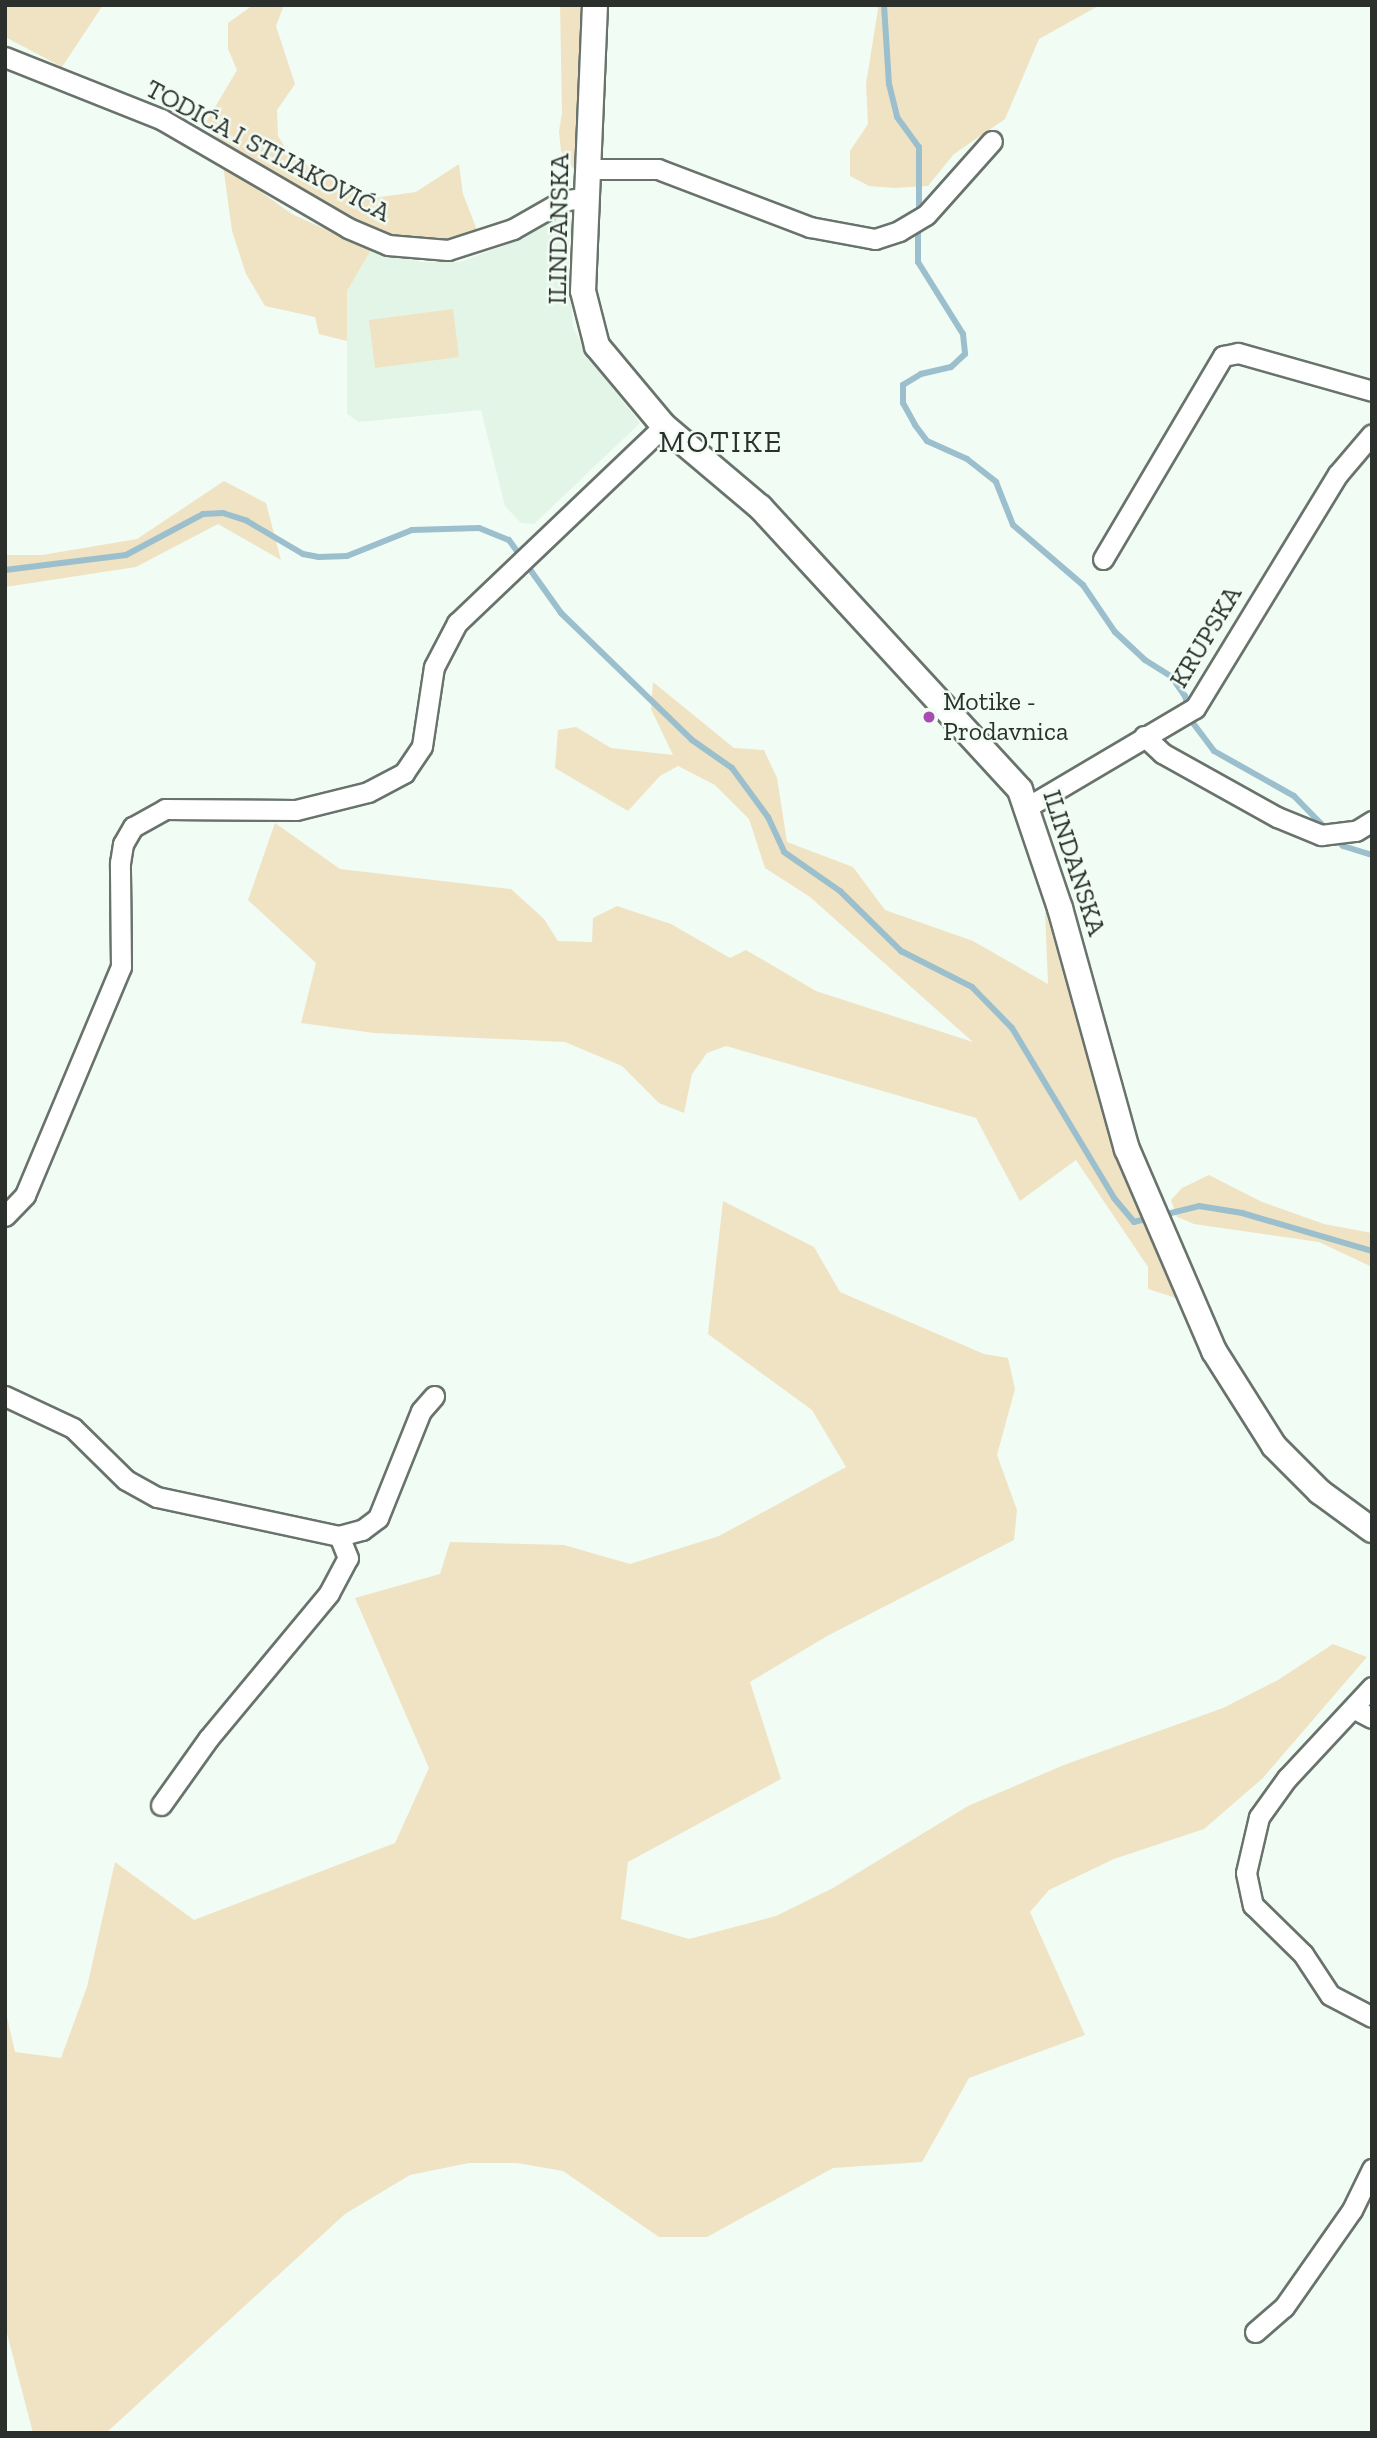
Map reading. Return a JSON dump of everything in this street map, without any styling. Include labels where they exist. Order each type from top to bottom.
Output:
[{"type":"street","name":"ILINDANSKA","points":[[595,5],[583,291],[590,329],[597,346],[664,426],[760,507],[978,740],[1028,806],[1128,1149],[1214,1351],[1274,1446],[1320,1492],[1372,1530]]},
{"type":"street","name":"TODIĆA I STIJAKOVIĆA","points":[[5,57],[161,119],[348,228],[388,245],[448,250],[513,229],[562,201],[587,198]]},
{"type":"street","points":[[590,169],[658,169],[810,227],[875,239],[906,227],[926,215],[992,141]]},
{"type":"street","points":[[1103,559],[1223,356],[1238,353],[1372,391]]},
{"type":"street","points":[[5,1216],[25,1195],[121,967],[120,863],[123,844],[133,827],[165,809],[296,810],[368,792],[404,773],[422,746],[433,667],[457,623],[664,426]]},
{"type":"street","name":"KRUPSKA","points":[[1028,806],[1195,708],[1338,474],[1372,434]]},
{"type":"street","points":[[1144,736],[1162,753],[1278,817],[1321,835],[1361,831]]},
{"type":"street","points":[[5,1396],[73,1428],[126,1480],[157,1497],[339,1536],[362,1530],[378,1518],[421,1411],[434,1396]]},
{"type":"street","points":[[161,1805],[208,1739],[328,1592],[348,1558],[339,1536]]},
{"type":"street","points":[[1372,1687],[1287,1778],[1259,1817],[1246,1874],[1252,1905],[1303,1954],[1329,1995],[1372,2017]]},
{"type":"street","points":[[1353,1708],[1372,1718]]},
{"type":"street","points":[[1255,2332],[1284,2307],[1352,2210],[1372,2169]]},
{"type":"shaded area","points":[[5,5],[103,5],[62,67],[5,37]]},
{"type":"shaded area","points":[[253,5],[284,5],[276,26],[295,84],[277,110],[278,136],[291,157],[373,198],[416,192],[459,164],[463,194],[477,230],[445,239],[410,240],[381,233],[349,220],[222,142],[205,124],[237,70],[228,49],[228,23]]},
{"type":"shaded area","points":[[560,5],[581,5],[582,181],[561,151]]},
{"type":"shaded area","points":[[875,5],[1100,5],[1039,39],[1005,119],[954,154],[928,186],[894,188],[869,186],[850,176],[850,151],[868,124],[866,84],[878,9]]},
{"type":"shaded area","points":[[223,165],[292,214],[371,250],[347,291],[347,341],[319,334],[315,317],[265,306],[246,274],[232,231]]},
{"type":"shaded area","points":[[558,214],[574,220],[568,251],[573,328],[594,365],[640,423],[534,524],[521,523],[505,506],[481,410],[359,422],[347,414],[347,291],[371,250],[422,262],[460,262],[522,239]]},
{"type":"shaded area","points":[[453,309],[459,357],[375,368],[369,320]]},
{"type":"shaded area","points":[[224,481],[266,503],[281,560],[218,524],[136,567],[5,587],[5,555],[42,555],[137,539]]},
{"type":"shaded area","points":[[653,682],[734,748],[764,750],[777,778],[787,842],[853,867],[885,910],[973,941],[1048,984],[1045,910],[1111,1139],[1176,1298],[1148,1289],[1148,1267],[1076,1160],[1020,1201],[976,1118],[726,1046],[707,1053],[692,1074],[684,1113],[659,1103],[622,1066],[565,1042],[374,1033],[301,1023],[316,963],[248,900],[275,823],[340,869],[511,889],[544,919],[558,941],[592,942],[593,918],[617,906],[671,924],[730,958],[746,950],[816,991],[973,1042],[810,897],[765,868],[749,819],[715,785],[678,766],[660,776],[628,811],[555,768],[558,730],[576,727],[611,748],[673,755],[651,709]]},
{"type":"shaded area","points":[[1209,1175],[1262,1202],[1324,1224],[1372,1233],[1372,1267],[1319,1242],[1194,1224],[1177,1217],[1171,1200],[1182,1188]]},
{"type":"shaded area","points":[[723,1201],[814,1247],[840,1292],[984,1354],[1008,1358],[1015,1389],[997,1455],[1017,1510],[1014,1540],[829,1635],[750,1682],[781,1779],[628,1862],[621,1919],[689,1939],[776,1916],[833,1888],[968,1806],[1064,1765],[1223,1708],[1278,1680],[1333,1644],[1367,1657],[1263,1778],[1204,1829],[1114,1859],[1049,1890],[1030,1912],[1085,2035],[969,2078],[922,2162],[833,2168],[707,2237],[659,2237],[563,2171],[517,2163],[469,2163],[410,2175],[345,2214],[106,2433],[33,2433],[5,2326],[5,2008],[15,2052],[61,2058],[87,1987],[115,1862],[194,1920],[395,1843],[429,1768],[355,1598],[440,1574],[450,1542],[564,1545],[630,1564],[719,1536],[846,1467],[812,1410],[708,1334]]},
{"type":"waterway","points":[[884,5],[889,84],[897,117],[919,147],[919,215]]},
{"type":"waterway","points":[[918,226],[918,262],[963,334],[965,354],[951,367],[921,374],[903,385],[903,403],[915,425],[927,441],[967,459],[996,482],[1013,525],[1083,585],[1115,632],[1145,660],[1171,676],[1185,696],[1193,723],[1214,751],[1294,796],[1343,846],[1372,855]]},
{"type":"waterway","points":[[5,570],[126,555],[203,514],[223,513],[247,521],[303,554],[319,557],[347,556],[412,530],[479,528],[509,540],[561,613],[692,740],[732,768],[768,817],[784,852],[840,891],[901,951],[972,987],[1012,1028],[1114,1198],[1134,1222],[1149,1218]]},
{"type":"waterway","points":[[1163,1215],[1199,1206],[1242,1213],[1372,1251]]},
{"type":"place","name":"Motike - Prodavnica","points":[[929,717]]},
{"type":"district","name":"MOTIKE","points":[[721,442]]}]
